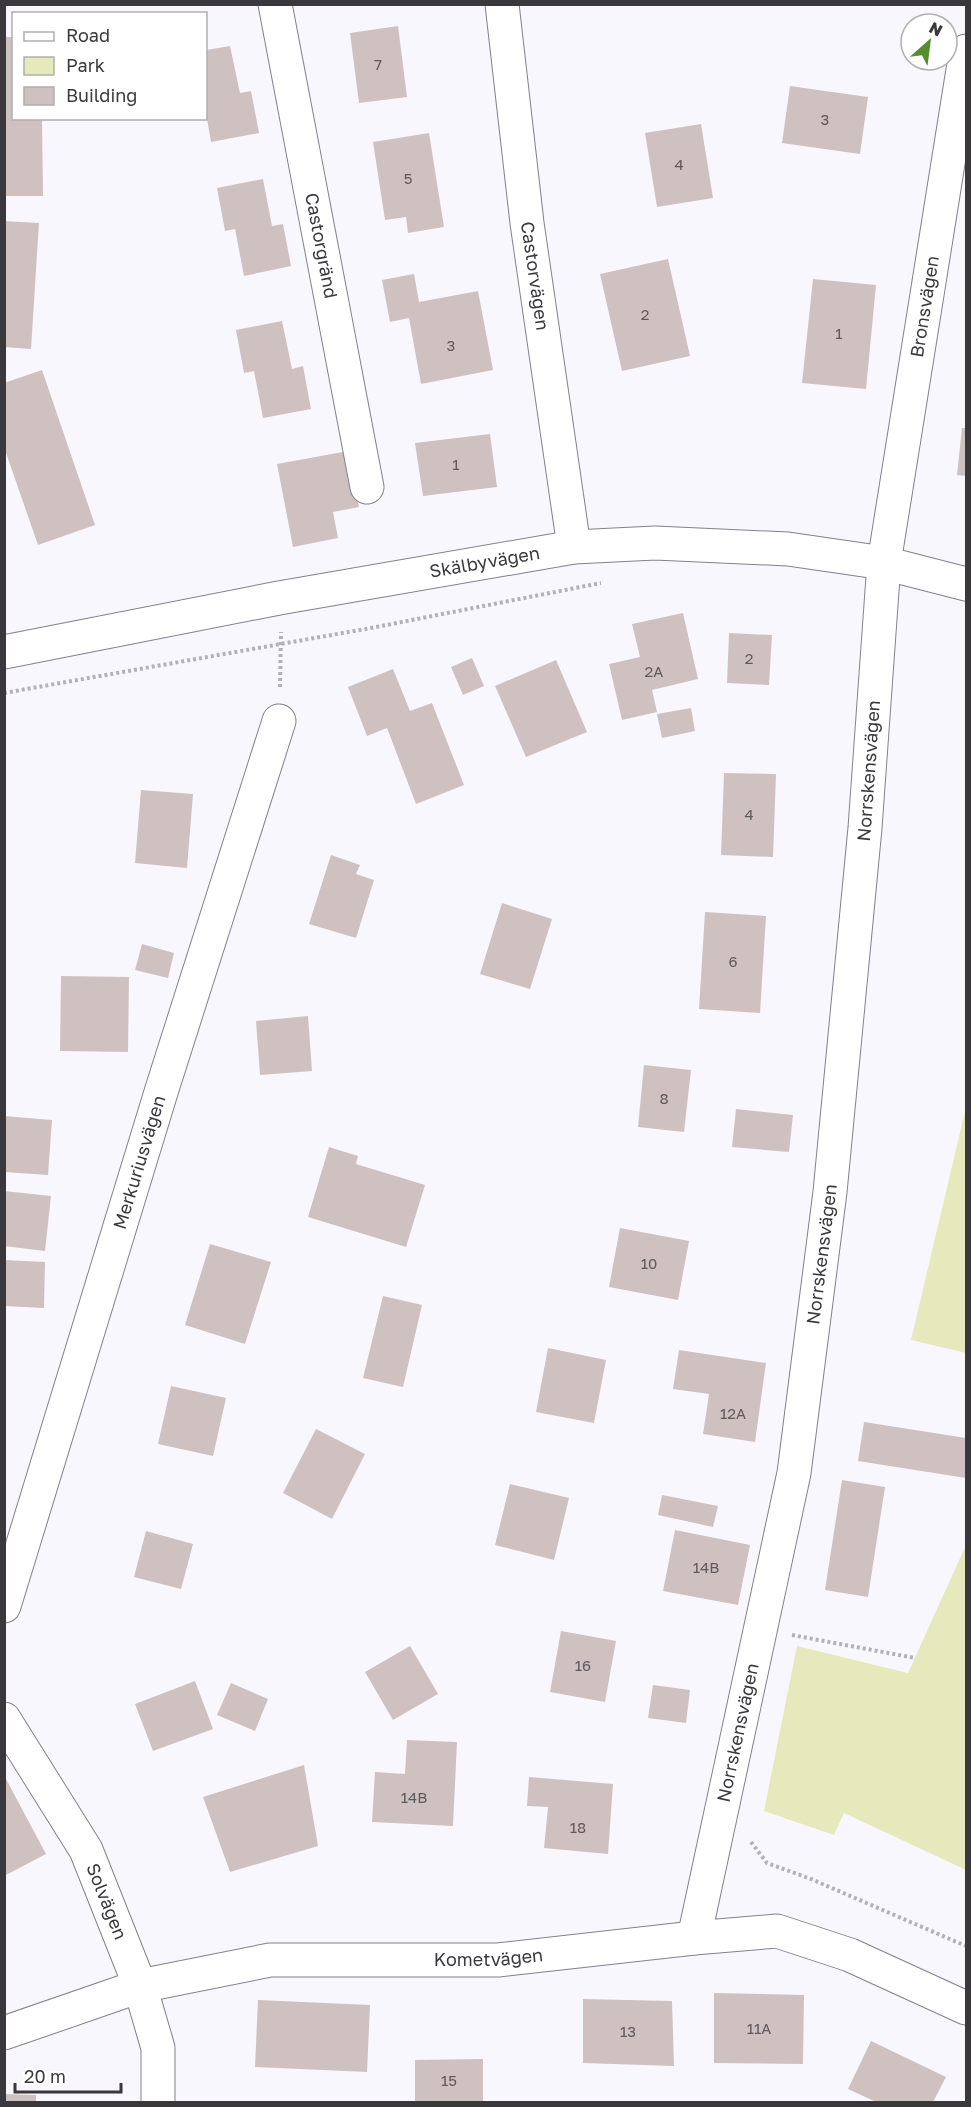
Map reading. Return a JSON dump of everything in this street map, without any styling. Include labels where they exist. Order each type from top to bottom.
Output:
[{"type":"street","name":"Castorgränd","points":[[275,4],[367,487]]},
{"type":"street","name":"Castorvägen","points":[[502,4],[527,223],[574,547]]},
{"type":"street","name":"Bronsvägen","points":[[884,563],[966,51]]},
{"type":"street","name":"Skälbyvägen","points":[[4,652],[279,598],[574,547],[656,543],[788,549],[884,563],[966,584]]},
{"type":"street","name":"Norrskensvägen","points":[[694,1938],[794,1473],[832,1169],[865,828],[884,563]]},
{"type":"street","name":"Merkuriusvägen","points":[[4,1606],[162,1089],[279,721]]},
{"type":"street","name":"Solvägen","points":[[4,1719],[86,1850],[140,1986],[158,2048],[158,2103]]},
{"type":"street","name":"Kometvägen","points":[[4,2033],[140,1986],[270,1960],[498,1960],[777,1931],[850,1955],[966,2008]]},
{"type":"path","points":[[4,693],[609,583]]},
{"type":"path","points":[[279,598],[282,644],[279,721]]},
{"type":"path","points":[[782,1633],[915,1658]]},
{"type":"path","points":[[748,1838],[767,1863],[811,1879],[966,1946]]},
{"type":"green space","points":[[966,1107],[966,1353],[911,1340]]},
{"type":"green space","points":[[966,1545],[966,1870],[844,1813],[834,1835],[764,1811],[797,1646],[908,1673]]},
{"type":"building","points":[[398,26],[407,97],[359,103],[350,33]]},
{"type":"building","points":[[4,37],[12,37],[12,120],[42,120],[43,196],[4,196]]},
{"type":"building","points":[[230,46],[240,93],[251,91],[259,133],[211,142],[207,119],[207,50]]},
{"type":"building","points":[[790,86],[868,97],[860,154],[782,143]]},
{"type":"building","points":[[701,124],[713,198],[657,207],[645,133]]},
{"type":"building","points":[[429,133],[444,227],[408,233],[406,217],[385,220],[373,142]]},
{"type":"building","points":[[263,179],[272,226],[283,224],[291,266],[244,276],[235,229],[225,231],[217,188]]},
{"type":"building","points":[[4,221],[39,223],[31,349],[4,347]]},
{"type":"building","points":[[668,259],[690,356],[622,371],[600,274]]},
{"type":"building","points":[[414,274],[419,302],[478,291],[493,370],[421,384],[409,318],[390,322],[382,280]]},
{"type":"building","points":[[813,279],[876,285],[866,389],[802,383]]},
{"type":"building","points":[[282,321],[292,369],[303,366],[311,409],[263,418],[254,371],[244,373],[236,330]]},
{"type":"building","points":[[42,370],[95,525],[38,545],[4,447],[4,383]]},
{"type":"building","points":[[962,428],[966,428],[966,476],[957,475]]},
{"type":"building","points":[[490,434],[497,487],[423,496],[415,443]]},
{"type":"building","points":[[348,451],[359,507],[333,512],[338,538],[293,547],[277,464]]},
{"type":"building","points":[[683,613],[698,679],[652,690],[657,712],[622,720],[609,664],[640,657],[632,624]]},
{"type":"building","points":[[729,633],[772,635],[769,685],[727,683]]},
{"type":"building","points":[[472,658],[484,686],[463,695],[451,667]]},
{"type":"building","points":[[556,660],[587,732],[526,757],[495,686]]},
{"type":"building","points":[[393,669],[410,711],[432,703],[464,785],[416,804],[387,728],[367,736],[348,687]]},
{"type":"building","points":[[691,708],[695,731],[662,738],[657,714]]},
{"type":"building","points":[[724,773],[776,774],[773,857],[721,855]]},
{"type":"building","points":[[141,790],[193,794],[187,868],[135,863]]},
{"type":"building","points":[[331,855],[360,865],[356,874],[374,880],[356,938],[309,924]]},
{"type":"building","points":[[502,903],[552,919],[530,989],[480,974]]},
{"type":"building","points":[[705,912],[766,916],[760,1013],[699,1009]]},
{"type":"building","points":[[142,944],[174,953],[168,978],[135,970]]},
{"type":"building","points":[[61,976],[129,977],[128,1052],[60,1051]]},
{"type":"building","points":[[308,1016],[312,1071],[260,1075],[256,1021]]},
{"type":"building","points":[[644,1065],[691,1070],[684,1132],[638,1127]]},
{"type":"building","points":[[736,1109],[793,1115],[789,1152],[732,1147]]},
{"type":"building","points":[[4,1116],[52,1120],[48,1175],[4,1172]]},
{"type":"building","points":[[329,1147],[358,1156],[356,1164],[425,1185],[406,1247],[308,1217]]},
{"type":"building","points":[[4,1191],[51,1196],[45,1251],[4,1246]]},
{"type":"building","points":[[620,1228],[689,1241],[678,1300],[609,1287]]},
{"type":"building","points":[[210,1244],[271,1262],[245,1344],[185,1325]]},
{"type":"building","points":[[4,1260],[45,1262],[44,1308],[4,1306]]},
{"type":"building","points":[[383,1296],[422,1305],[403,1387],[363,1378]]},
{"type":"building","points":[[548,1348],[606,1360],[594,1423],[536,1412]]},
{"type":"building","points":[[679,1350],[766,1363],[755,1442],[703,1434],[709,1394],[673,1389]]},
{"type":"building","points":[[171,1386],[226,1398],[213,1456],[158,1444]]},
{"type":"building","points":[[864,1422],[966,1438],[966,1478],[858,1461]]},
{"type":"building","points":[[316,1429],[365,1454],[332,1519],[283,1493]]},
{"type":"building","points":[[842,1480],[885,1487],[868,1597],[825,1590]]},
{"type":"building","points":[[510,1484],[569,1498],[554,1560],[495,1545]]},
{"type":"building","points":[[662,1495],[718,1506],[713,1527],[658,1515]]},
{"type":"building","points":[[675,1530],[750,1545],[738,1605],[663,1591]]},
{"type":"building","points":[[146,1531],[193,1544],[181,1589],[134,1577]]},
{"type":"building","points":[[561,1631],[616,1641],[605,1702],[550,1692]]},
{"type":"building","points":[[410,1646],[438,1694],[393,1720],[365,1672]]},
{"type":"building","points":[[195,1681],[213,1729],[153,1751],[135,1704]]},
{"type":"building","points":[[231,1683],[268,1699],[255,1731],[217,1715]]},
{"type":"building","points":[[653,1685],[690,1690],[686,1723],[648,1718]]},
{"type":"building","points":[[407,1740],[457,1742],[453,1826],[372,1822],[375,1772],[405,1774]]},
{"type":"building","points":[[304,1765],[318,1846],[230,1872],[203,1797]]},
{"type":"building","points":[[529,1777],[613,1784],[608,1854],[544,1848],[548,1807],[527,1806]]},
{"type":"building","points":[[6,1779],[46,1854],[4,1876],[4,1780]]},
{"type":"building","points":[[714,1993],[804,1995],[803,2064],[714,2063]]},
{"type":"building","points":[[583,1999],[672,2001],[674,2066],[583,2063]]},
{"type":"building","points":[[258,2000],[370,2005],[367,2072],[255,2067]]},
{"type":"building","points":[[871,2041],[946,2077],[933,2102],[876,2102],[848,2089]]},
{"type":"building","points":[[483,2059],[483,2102],[415,2102],[415,2060]]},
{"type":"building","points":[[4,2094],[36,2095],[36,2102],[4,2102]]}]
